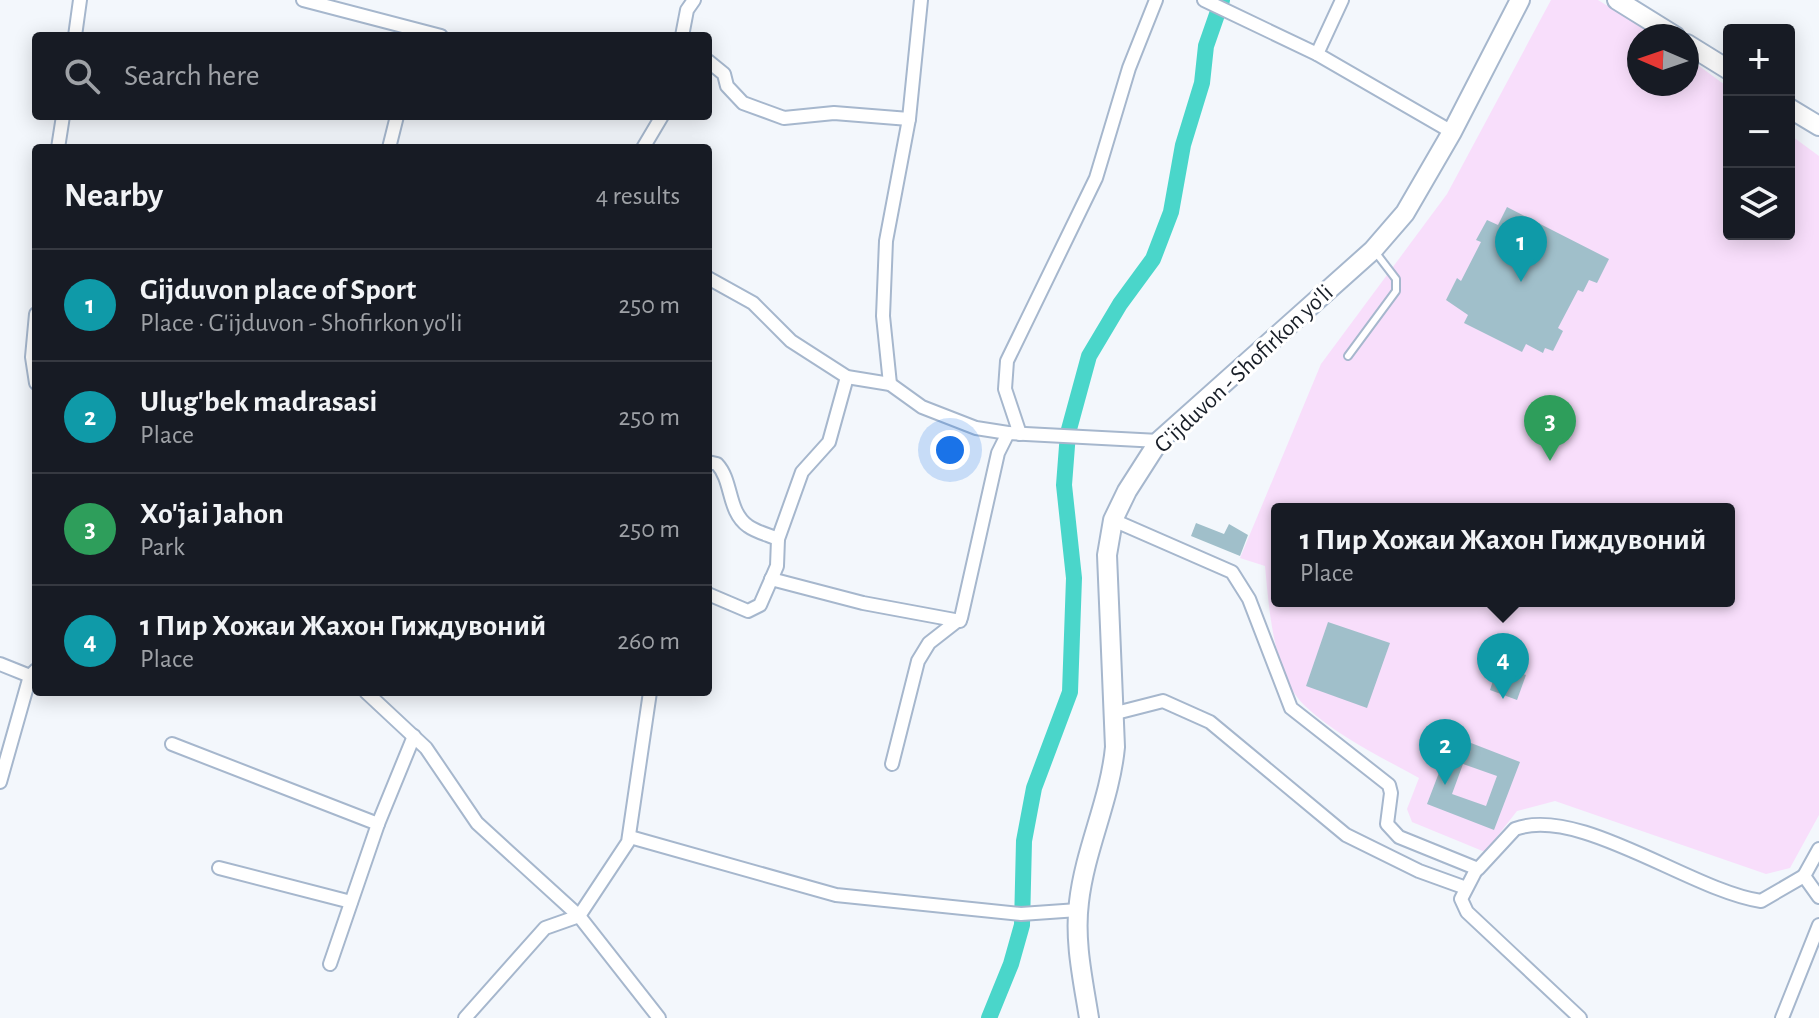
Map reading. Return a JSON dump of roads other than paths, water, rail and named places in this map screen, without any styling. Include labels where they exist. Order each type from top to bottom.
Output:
[{"type":"main road","name":"G'ijduvon - Shofirkon yo'li","points":[[1089,1018],[1078,942],[1078,910],[1084,875],[1112,777],[1116,713],[1107,555],[1113,520],[1127,491],[1159,441],[1373,250],[1420,191],[1520,0]]},
{"type":"main road","points":[[1617,0],[1656,24]]},
{"type":"main road","points":[[1699,51],[1723,66]]},
{"type":"main road","points":[[1795,112],[1819,126]]},
{"type":"street","points":[[76,32],[80,0]]},
{"type":"street","points":[[303,0],[415,32]]},
{"type":"street","points":[[683,32],[687,10],[694,0]]},
{"type":"street","points":[[890,384],[883,316],[886,241],[909,119],[921,0]]},
{"type":"street","points":[[1014,433],[1005,389],[1007,361],[1096,178],[1129,68],[1156,0]]},
{"type":"street","points":[[1317,54],[1342,0]]},
{"type":"street","points":[[1209,2],[1317,54],[1452,132]]},
{"type":"street","points":[[712,64],[724,74],[727,86],[743,103],[784,118],[834,113],[909,119]]},
{"type":"street","points":[[59,144],[62,120]]},
{"type":"street","points":[[390,144],[396,120]]},
{"type":"street","points":[[645,144],[660,120]]},
{"type":"street","points":[[712,284],[753,303],[791,341],[847,377],[890,384],[922,407],[976,428],[1159,441]]},
{"type":"street","points":[[712,596],[748,611],[760,605],[777,566],[778,539],[802,472],[829,442],[847,377]]},
{"type":"street","points":[[892,764],[918,661],[929,643],[960,621],[998,453],[1014,433]]},
{"type":"street","points":[[712,463],[727,474],[737,515],[748,527],[778,539]]},
{"type":"street","points":[[1113,520],[1232,572],[1249,599],[1291,708],[1389,785],[1391,793],[1387,824],[1390,831],[1476,870]]},
{"type":"street","points":[[771,579],[863,603],[960,621]]},
{"type":"street","points":[[0,664],[32,673]]},
{"type":"street","points":[[0,782],[32,676]]},
{"type":"street","points":[[370,696],[435,759],[477,823],[579,916],[659,1018]]},
{"type":"street","points":[[465,1018],[545,928],[579,916],[620,858],[630,837],[649,696]]},
{"type":"street","points":[[1116,713],[1163,701],[1210,722],[1346,835],[1419,871],[1466,888]]},
{"type":"street","points":[[330,964],[378,824],[414,736]]},
{"type":"street","points":[[172,744],[378,824]]},
{"type":"street","points":[[1580,1018],[1467,912],[1461,899],[1476,870],[1515,829],[1546,824],[1568,827],[1752,899],[1766,900],[1804,876],[1819,849]]},
{"type":"street","points":[[630,837],[836,895],[1026,914],[1078,910]]},
{"type":"street","points":[[219,868],[351,902]]},
{"type":"street","points":[[1804,876],[1819,897]]},
{"type":"street","points":[[1782,1018],[1819,925]]},
{"type":"lane","points":[[1348,356],[1396,291],[1396,279],[1373,250]]},
{"type":"waterway","points":[[989,1018],[1011,964],[1022,925],[1024,841],[1034,788],[1070,692],[1074,578],[1064,485],[1068,433],[1089,356],[1120,304],[1153,259],[1171,212],[1183,145],[1202,83],[1206,46],[1222,0]]},
{"type":"place","name":"Gijduvon place of Sport","points":[[1521,282]]},
{"type":"place","name":"Xo'jai Jahon","points":[[1550,461]]},
{"type":"place","name":"1 Пир Хожаи Жахон Гиждувоний","points":[[1503,699]]},
{"type":"place","name":"Ulug'bek madrasasi","points":[[1445,785]]}]
